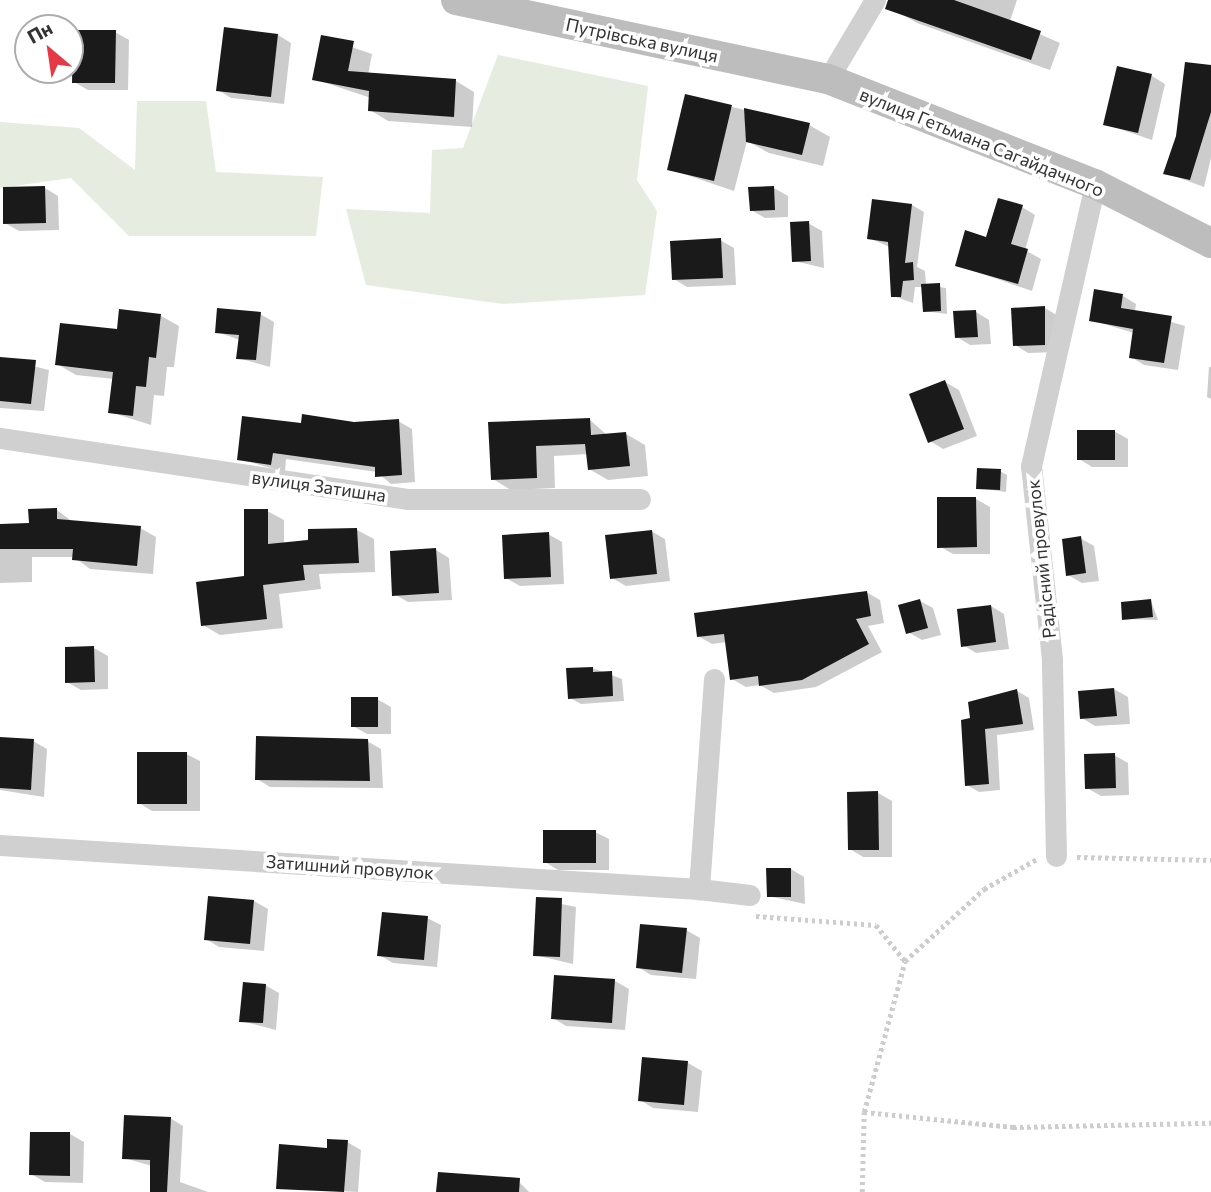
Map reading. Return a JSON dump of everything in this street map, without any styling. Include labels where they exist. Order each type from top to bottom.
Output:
[{"type":"main road","name":"Путрівська вулиця","points":[[456,0],[828,79]]},
{"type":"main road","name":"вулиця Гетьмана Сагайдачного","points":[[828,79],[1095,184],[1211,243]]},
{"type":"street","points":[[828,79],[875,0]]},
{"type":"street","name":"Радісний провулок","points":[[1056,856],[1052,659],[1031,466],[1095,184]]},
{"type":"street","name":"вулиця Затишна","points":[[0,438],[408,499],[640,499]]},
{"type":"street","points":[[714,679],[699,889],[750,895]]},
{"type":"street","name":"Затишний провулок","points":[[0,845],[699,889]]},
{"type":"path","points":[[862,1192],[864,1112],[905,961],[984,889],[1027,861],[1056,856],[1211,860]]},
{"type":"path","points":[[750,895],[752,916],[876,925],[905,961]]},
{"type":"path","points":[[864,1112],[1013,1127],[1211,1124]]},
{"type":"shaded area","points":[[498,55],[648,86],[637,180],[657,211],[645,295],[503,304],[366,285],[346,209],[430,213],[432,150],[463,148]]},
{"type":"shaded area","points":[[137,101],[206,101],[216,172],[323,177],[316,236],[129,236],[71,178],[0,188],[0,122],[79,128],[135,170]]},
{"type":"building","points":[[888,0],[954,0],[1041,31],[1031,60],[885,9]]},
{"type":"building","points":[[224,27],[278,34],[271,97],[216,91]]},
{"type":"building","points":[[84,30],[116,30],[115,83],[84,83]]},
{"type":"building","points":[[321,35],[354,41],[348,71],[456,79],[454,117],[368,111],[369,91],[312,80]]},
{"type":"building","points":[[1185,62],[1211,65],[1211,112],[1190,180],[1163,174],[1176,136]]},
{"type":"building","points":[[1117,66],[1152,74],[1138,133],[1103,125]]},
{"type":"building","points":[[685,94],[732,105],[714,181],[667,170]]},
{"type":"building","points":[[744,108],[810,123],[802,155],[746,142]]},
{"type":"building","points":[[45,186],[46,223],[3,224],[3,187]]},
{"type":"building","points":[[774,186],[775,210],[750,211],[748,187]]},
{"type":"building","points":[[998,198],[1023,205],[1011,244],[1028,249],[1018,284],[955,266],[965,230],[986,237]]},
{"type":"building","points":[[872,199],[912,204],[905,263],[913,262],[914,280],[903,281],[901,297],[891,297],[888,242],[867,239]]},
{"type":"building","points":[[809,221],[811,261],[792,262],[790,222]]},
{"type":"building","points":[[721,238],[723,278],[672,280],[670,241]]},
{"type":"building","points":[[940,283],[941,311],[923,312],[921,284]]},
{"type":"building","points":[[1094,289],[1123,294],[1121,308],[1172,316],[1164,363],[1129,358],[1133,329],[1089,321]]},
{"type":"building","points":[[1045,306],[1045,345],[1013,346],[1011,308]]},
{"type":"building","points":[[217,308],[261,312],[256,360],[236,359],[239,335],[215,333]]},
{"type":"building","points":[[119,309],[161,314],[156,358],[149,357],[146,387],[136,386],[133,416],[108,413],[113,372],[55,365],[60,323],[117,329]]},
{"type":"building","points":[[976,310],[978,337],[955,338],[953,311]]},
{"type":"building","points":[[0,357],[36,360],[31,404],[0,401]]},
{"type":"building","points":[[945,380],[964,429],[928,443],[909,394]]},
{"type":"building","points":[[302,414],[354,422],[399,419],[402,475],[375,477],[375,467],[273,453],[271,465],[237,460],[242,416],[301,423]]},
{"type":"building","points":[[590,418],[591,435],[626,432],[630,466],[588,470],[585,444],[536,446],[537,478],[491,480],[488,422]]},
{"type":"building","points":[[1077,430],[1115,430],[1115,460],[1077,460]]},
{"type":"building","points":[[977,468],[1001,469],[1000,490],[976,489]]},
{"type":"building","points":[[937,497],[976,497],[977,547],[937,548]]},
{"type":"building","points":[[57,508],[57,519],[141,526],[137,566],[72,560],[73,549],[0,549],[0,524],[29,523],[28,509]]},
{"type":"building","points":[[244,509],[268,509],[268,544],[308,540],[308,529],[357,528],[359,563],[303,565],[305,580],[263,585],[267,619],[201,626],[196,582],[244,576]]},
{"type":"building","points":[[652,530],[657,574],[610,579],[605,535]]},
{"type":"building","points":[[549,532],[551,577],[504,579],[502,535]]},
{"type":"building","points":[[1081,536],[1086,573],[1066,576],[1062,539]]},
{"type":"building","points":[[436,548],[439,593],[392,596],[390,551]]},
{"type":"building","points":[[867,591],[871,616],[856,619],[869,644],[802,680],[759,686],[758,676],[730,680],[724,634],[697,637],[694,613]]},
{"type":"building","points":[[920,599],[928,628],[906,634],[898,605]]},
{"type":"building","points":[[1151,599],[1153,617],[1122,620],[1121,602]]},
{"type":"building","points":[[991,605],[996,642],[961,647],[957,609]]},
{"type":"building","points":[[94,646],[95,682],[65,683],[65,647]]},
{"type":"building","points":[[593,667],[593,672],[612,671],[613,696],[568,699],[566,668]]},
{"type":"building","points":[[1114,688],[1117,716],[1080,719],[1078,691]]},
{"type":"building","points":[[1017,689],[1023,724],[985,729],[989,784],[965,786],[961,720],[970,718],[968,702]]},
{"type":"building","points":[[351,697],[378,697],[378,727],[351,727]]},
{"type":"building","points":[[256,736],[368,739],[370,781],[255,780]]},
{"type":"building","points":[[0,737],[34,739],[31,790],[0,788]]},
{"type":"building","points":[[137,752],[187,752],[187,804],[137,804]]},
{"type":"building","points":[[1115,753],[1116,788],[1085,789],[1084,754]]},
{"type":"building","points":[[878,791],[879,850],[848,850],[847,792]]},
{"type":"building","points":[[543,830],[596,830],[596,863],[543,863]]},
{"type":"building","points":[[766,868],[791,868],[791,897],[767,897]]},
{"type":"building","points":[[208,896],[254,900],[250,944],[204,940]]},
{"type":"building","points":[[536,897],[562,898],[560,957],[533,956]]},
{"type":"building","points":[[382,912],[428,916],[424,960],[377,956]]},
{"type":"building","points":[[640,924],[687,928],[682,973],[636,968]]},
{"type":"building","points":[[554,975],[615,979],[612,1023],[551,1019]]},
{"type":"building","points":[[243,982],[266,984],[263,1023],[239,1022]]},
{"type":"building","points":[[642,1057],[688,1061],[684,1105],[638,1101]]},
{"type":"building","points":[[124,1115],[171,1117],[167,1192],[150,1192],[150,1160],[122,1159]]},
{"type":"building","points":[[30,1132],[70,1132],[70,1176],[29,1175]]},
{"type":"building","points":[[327,1139],[348,1140],[344,1192],[276,1189],[279,1144],[327,1148]]},
{"type":"building","points":[[438,1172],[520,1178],[519,1192],[436,1192]]}]
